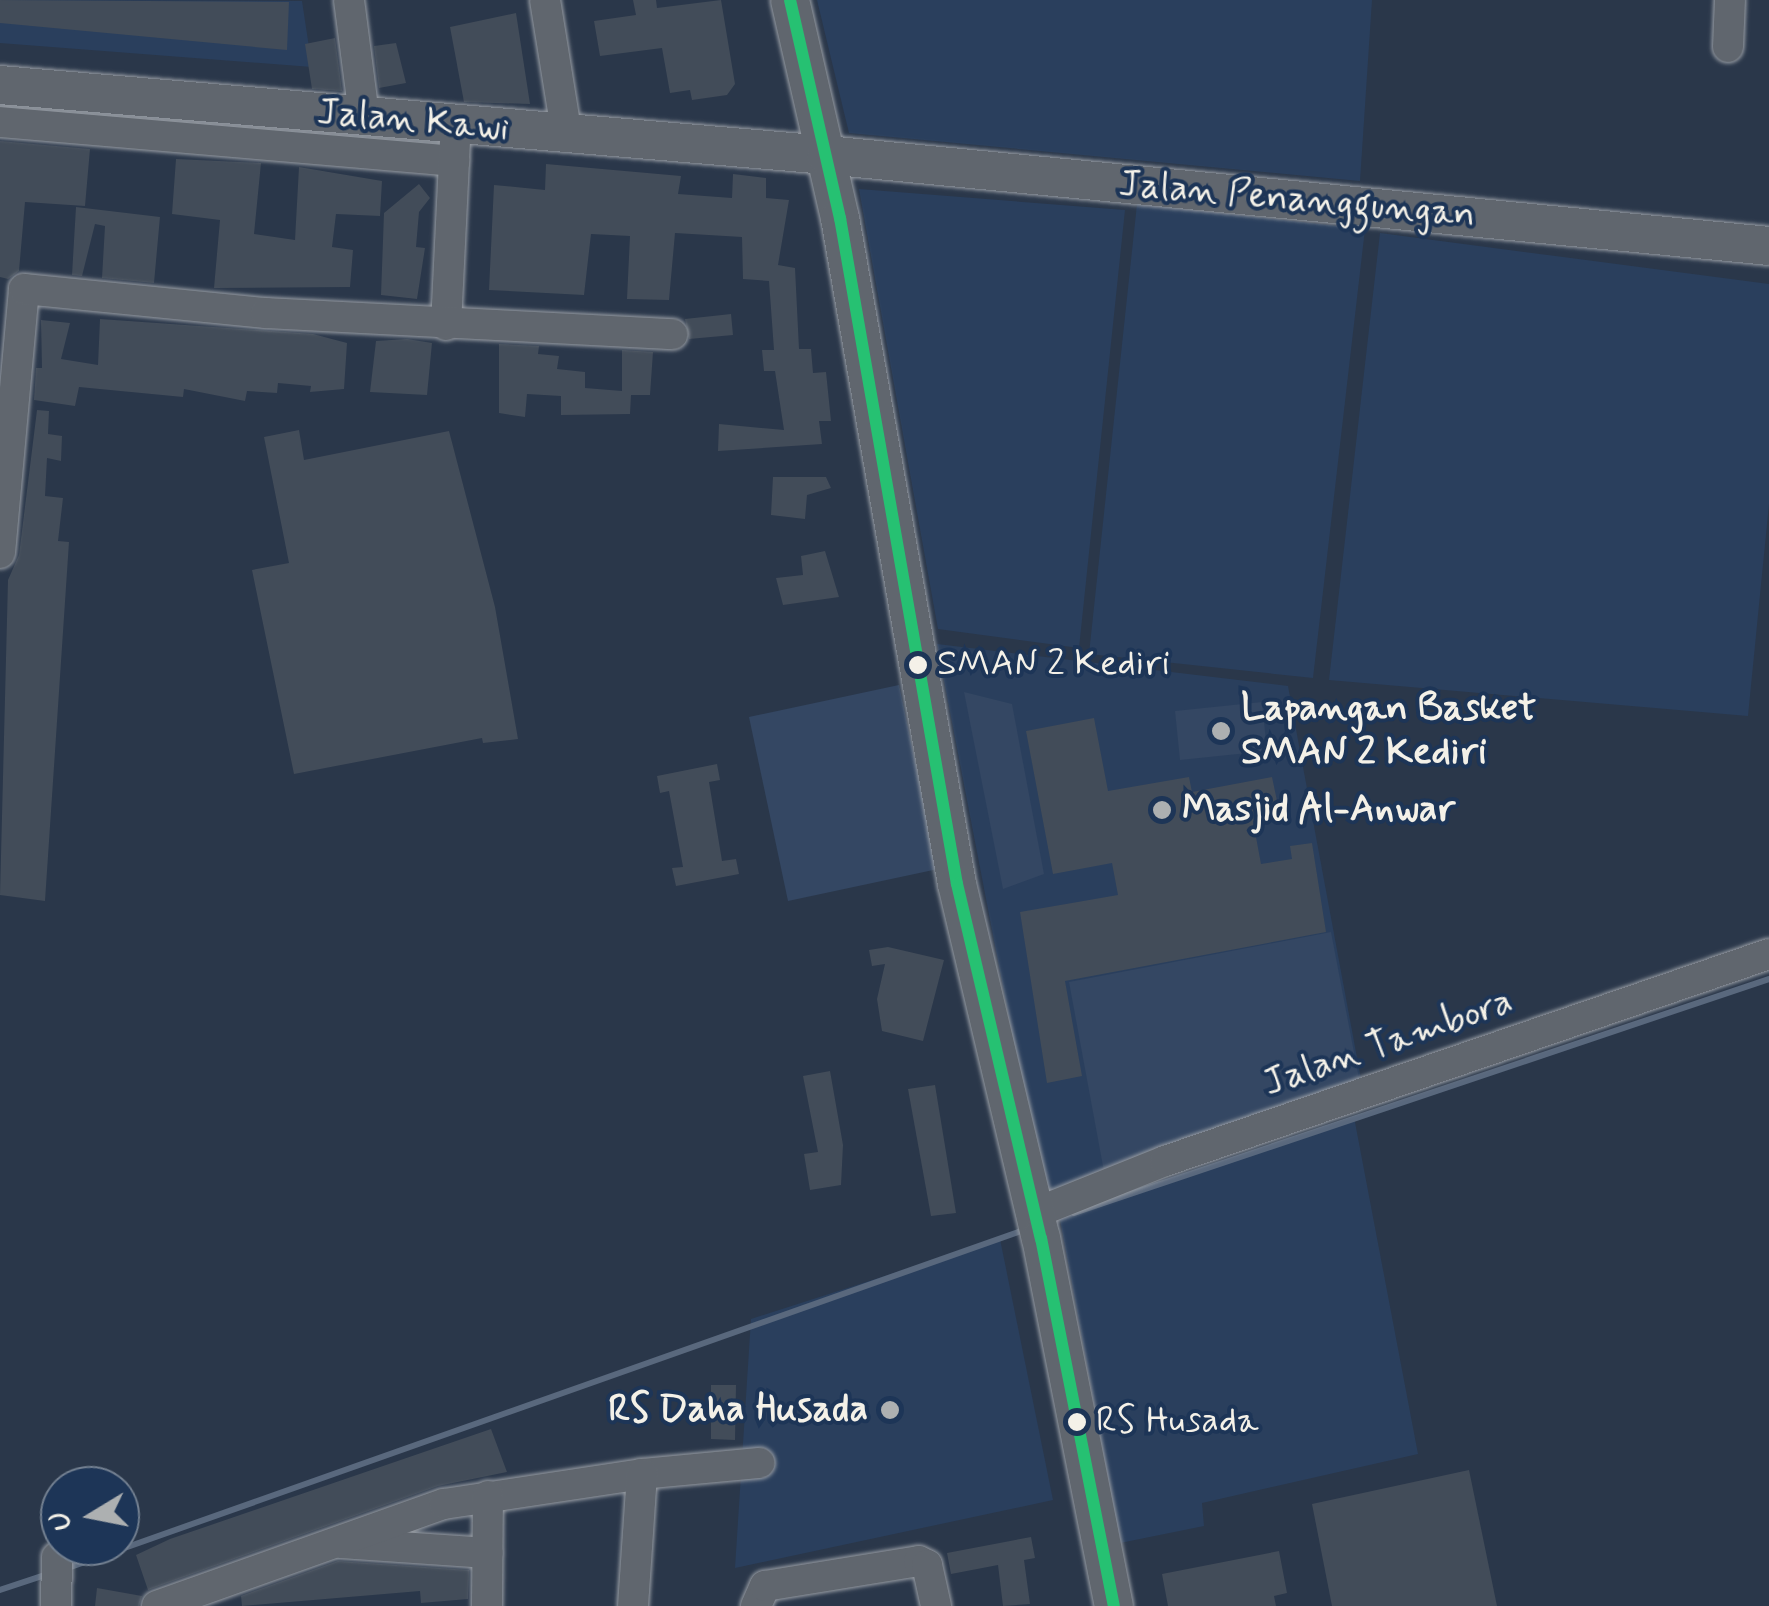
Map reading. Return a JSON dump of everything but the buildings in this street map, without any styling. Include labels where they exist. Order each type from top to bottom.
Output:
[{"type":"main road","points":[[790,0],[826,155],[916,679],[962,909],[1037,1224],[1114,1606]]},
{"type":"main road","name":"Jalan Kawi","points":[[0,85],[364,116],[455,143],[568,136],[826,155]]},
{"type":"main road","name":"Jalan Penanggungan","points":[[826,155],[1769,246]]},
{"type":"street","points":[[349,0],[364,116]]},
{"type":"street","points":[[545,0],[568,136]]},
{"type":"street","points":[[1728,47],[1730,0]]},
{"type":"street","points":[[0,122],[455,143],[446,325]]},
{"type":"street","points":[[0,553],[12,287],[446,325],[672,334]]},
{"type":"street","name":"Jalan Tambora","points":[[1037,1224],[1165,1161],[1769,954]]},
{"type":"street","points":[[157,1606],[330,1542],[488,1496],[642,1474],[759,1463]]},
{"type":"street","points":[[633,1606],[642,1474]]},
{"type":"street","points":[[488,1496],[488,1606]]},
{"type":"street","points":[[330,1542],[488,1554]]},
{"type":"street","points":[[756,1601],[765,1586],[831,1591],[925,1562],[936,1606]]},
{"type":"shaded area","points":[[0,0],[302,1],[312,67],[0,43]]},
{"type":"shaded area","points":[[817,0],[1372,0],[1360,181],[849,133]]},
{"type":"shaded area","points":[[859,189],[1125,210],[1079,648],[938,629]]},
{"type":"shaded area","points":[[1137,204],[1365,229],[1313,678],[1089,654]]},
{"type":"shaded area","points":[[1380,233],[1769,284],[1769,504],[1748,716],[1329,680]]},
{"type":"shaded area","name":"SMAN 2 Kediri","points":[[937,644],[1288,686],[1363,1090],[1044,1200]]},
{"type":"shaded area","points":[[899,685],[938,869],[788,901],[749,717]]},
{"type":"shaded area","points":[[964,692],[1012,704],[1044,874],[1003,889]]},
{"type":"shaded area","name":"Lapangan Basket SMAN 2 Kediri","points":[[1262,702],[1267,751],[1180,760],[1175,711]]},
{"type":"shaded area","points":[[1331,932],[1361,1089],[1105,1177],[1069,982]]},
{"type":"shaded area","points":[[1354,1117],[1418,1454],[1202,1503],[1204,1526],[1120,1543],[1059,1214]]},
{"type":"shaded area","name":"RS Daha Husada","points":[[1000,1239],[1053,1500],[735,1568],[751,1319]]},
{"type":"waterway","points":[[1074,1213],[1769,979]]},
{"type":"waterway","points":[[65,1569],[1024,1230]]},
{"type":"waterway","points":[[0,1590],[48,1574]]},
{"type":"transit line","points":[[790,0],[840,218],[957,884],[1041,1238],[1114,1606]]},
{"type":"place","name":"SMAN 2 Kediri","points":[[918,665]]},
{"type":"place","name":"Lapangan Basket SMAN 2 Kediri","points":[[1221,731]]},
{"type":"place","name":"Masjid Al-Anwar","points":[[1162,810]]},
{"type":"place","name":"RS Daha Husada","points":[[890,1410]]},
{"type":"place","name":"RS Husada","points":[[1077,1422]]}]
